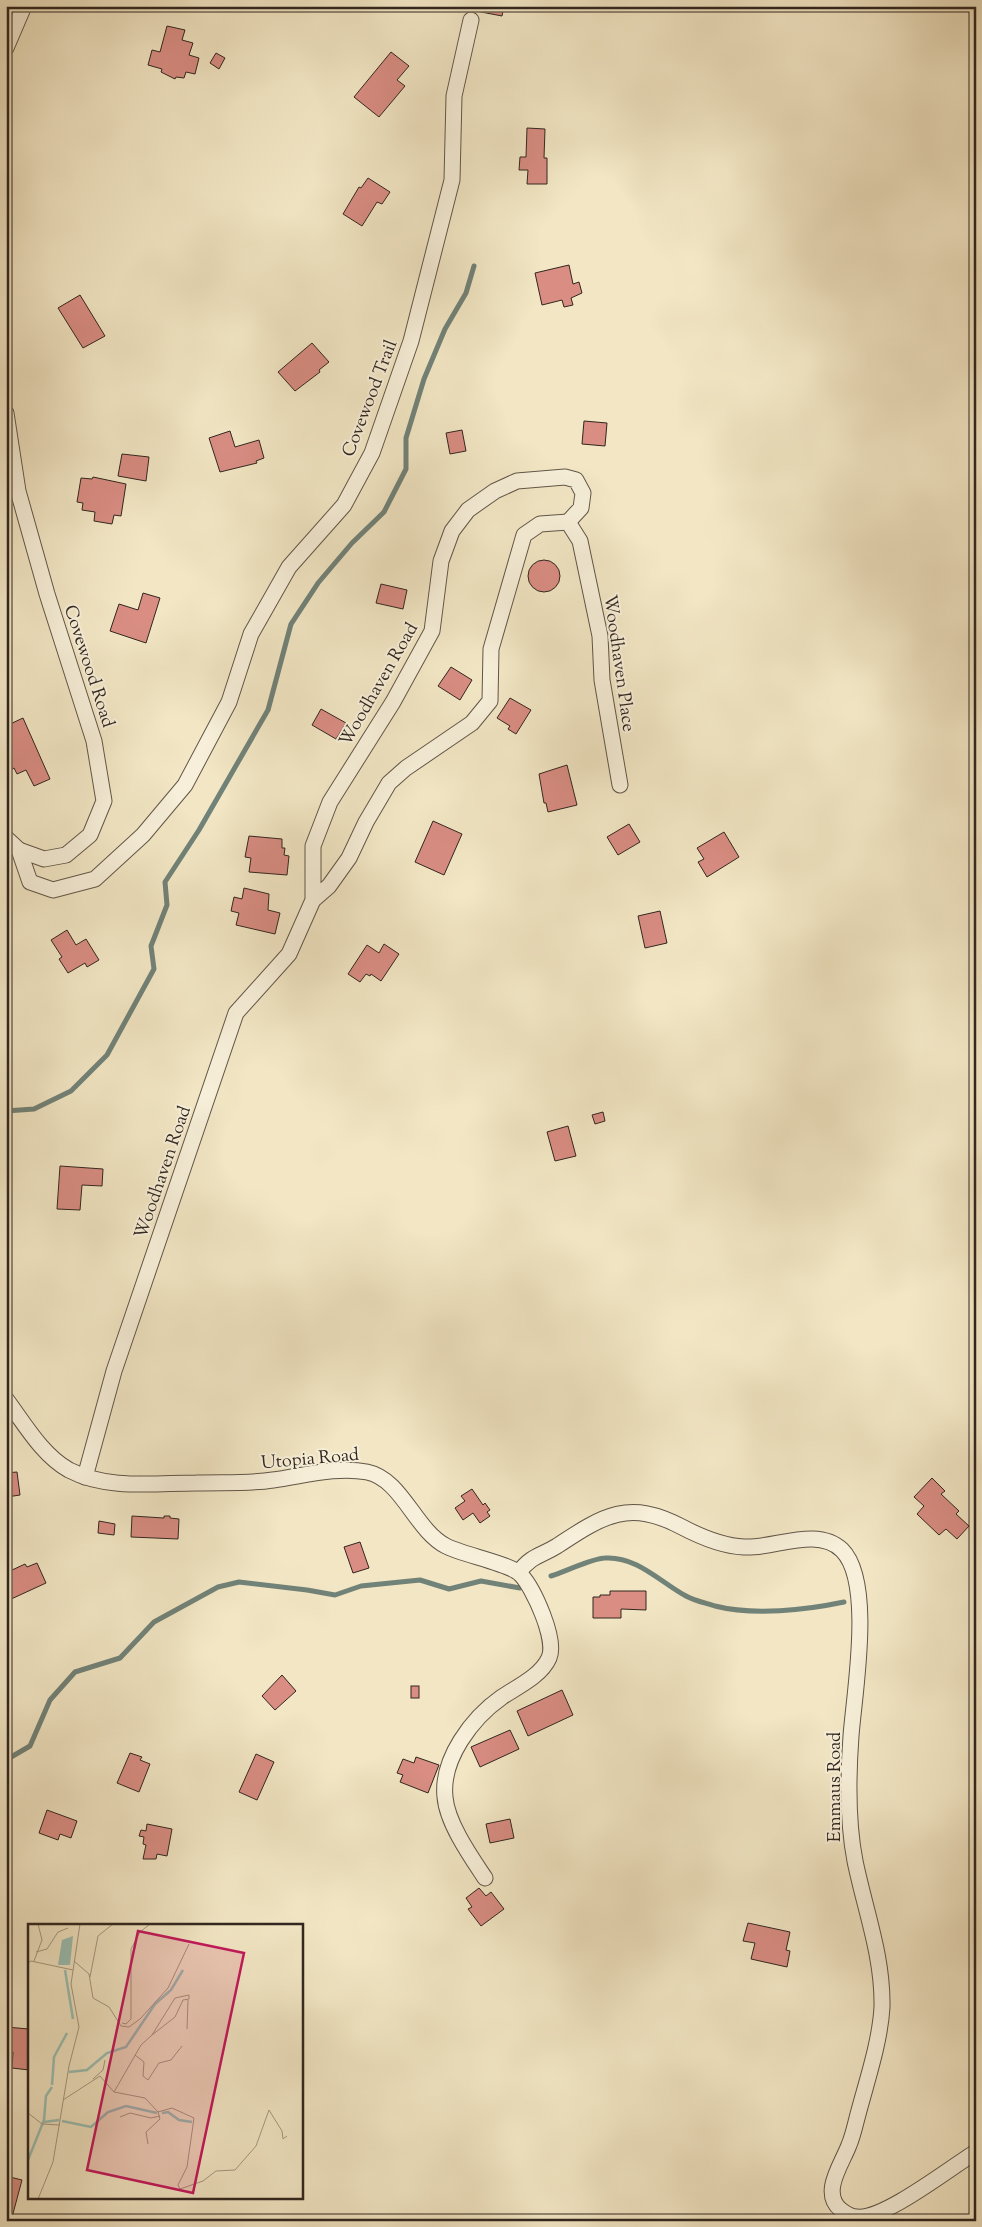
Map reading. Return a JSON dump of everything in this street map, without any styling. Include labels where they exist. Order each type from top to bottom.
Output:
[{"type":"street","points":[[6,48],[24,6]]},
{"type":"street","name":"Covewood Trail","points":[[19,850],[30,882],[53,890],[95,879],[143,835],[186,785],[229,702],[251,634],[289,567],[344,505],[372,452],[414,332],[452,180],[454,96],[471,20]]},
{"type":"street","name":"Covewood Road","points":[[6,413],[18,491],[47,594],[94,741],[104,801],[90,835],[66,855],[44,859],[19,850],[6,838]]},
{"type":"street","name":"Woodhaven Road","points":[[85,1477],[114,1372],[236,1013],[289,954],[313,900],[313,846],[330,802],[393,702],[432,631],[441,561],[452,531],[468,510],[495,491],[517,481],[565,477],[576,480],[583,493],[581,508],[568,522],[540,524],[524,534],[491,649],[490,701],[472,723],[406,768],[389,783],[366,822],[350,858],[329,886],[313,900]]},
{"type":"street","name":"Woodhaven Place","points":[[568,522],[580,541],[600,636],[602,680],[620,785]]},
{"type":"street","name":"Utopia Road","points":[[6,1399],[52,1457],[67,1469],[85,1477],[138,1484],[259,1482],[351,1470],[370,1472],[383,1479],[395,1489],[413,1515],[444,1546],[508,1566],[519,1572]]},
{"type":"street","name":"Emmaus Road","points":[[519,1572],[529,1560],[552,1549],[586,1527],[609,1515],[631,1512],[648,1513],[666,1518],[686,1530],[725,1544],[743,1547],[765,1547],[811,1539],[826,1540],[841,1550],[851,1563],[859,1608],[860,1642],[851,1738],[850,1819],[856,1865],[879,1963],[882,2007],[872,2058],[850,2144],[832,2188],[833,2199],[839,2209],[847,2214],[858,2217],[869,2216],[913,2195],[976,2152]]},
{"type":"street","points":[[485,1878],[461,1841],[452,1819],[445,1799],[446,1778],[453,1757],[465,1734],[489,1707],[540,1671],[549,1659],[552,1648],[550,1636],[533,1592],[519,1572]]},
{"type":"building","points":[[477,6],[504,6],[502,16],[476,11]]},
{"type":"building","points":[[167,26],[185,30],[182,40],[193,43],[189,55],[199,58],[195,74],[186,72],[184,78],[176,77],[175,79],[161,72],[162,69],[148,65],[152,50],[160,52]]},
{"type":"building","points":[[391,52],[409,66],[397,80],[405,86],[379,117],[354,97]]},
{"type":"building","points":[[216,53],[225,58],[219,69],[210,63]]},
{"type":"building","points":[[527,128],[545,129],[544,158],[547,158],[547,184],[527,184],[528,170],[519,170],[520,157],[526,157]]},
{"type":"building","points":[[368,178],[390,192],[382,204],[377,202],[362,226],[343,214],[359,187],[361,188]]},
{"type":"building","points":[[569,265],[573,284],[579,282],[582,293],[571,298],[573,305],[564,307],[562,300],[542,305],[535,273]]},
{"type":"building","points":[[80,295],[105,336],[83,348],[58,308]]},
{"type":"building","points":[[312,343],[329,362],[319,370],[320,372],[295,391],[278,372]]},
{"type":"building","points":[[584,421],[607,423],[605,446],[582,444]]},
{"type":"building","points":[[462,430],[466,451],[450,454],[446,433]]},
{"type":"building","points":[[230,431],[235,447],[259,440],[264,458],[256,461],[257,463],[220,472],[209,438]]},
{"type":"building","points":[[122,454],[149,457],[146,481],[118,476]]},
{"type":"building","points":[[93,477],[126,484],[121,516],[114,515],[112,524],[94,521],[95,512],[82,510],[83,503],[77,502],[81,478],[92,479]]},
{"type":"building","points":[[544,560],[555,565],[560,576],[555,587],[544,592],[533,587],[528,576],[533,565]]},
{"type":"building","points":[[381,584],[407,590],[403,609],[376,603]]},
{"type":"building","points":[[143,593],[160,598],[146,643],[110,631],[119,604],[138,610]]},
{"type":"building","points":[[451,667],[472,680],[460,700],[438,686]]},
{"type":"building","points":[[510,698],[531,710],[516,734],[508,729],[510,726],[497,718]]},
{"type":"building","points":[[321,709],[346,723],[336,739],[312,725]]},
{"type":"building","points":[[23,718],[50,779],[34,786],[26,770],[17,774],[14,768],[8,772],[6,769],[6,726]]},
{"type":"building","points":[[567,765],[577,805],[548,812],[546,803],[544,803],[539,774]]},
{"type":"building","points":[[433,821],[462,834],[444,875],[415,862]]},
{"type":"building","points":[[629,824],[640,842],[618,855],[607,837]]},
{"type":"building","points":[[724,832],[739,857],[707,877],[698,862],[704,859],[697,848]]},
{"type":"building","points":[[249,836],[282,839],[282,848],[285,848],[284,855],[289,856],[287,875],[249,872],[251,858],[245,857]]},
{"type":"building","points":[[244,888],[269,894],[268,910],[280,913],[275,934],[236,925],[239,913],[231,911],[234,897],[242,899]]},
{"type":"building","points":[[660,911],[667,943],[645,948],[638,916]]},
{"type":"building","points":[[67,930],[76,945],[86,939],[99,960],[87,967],[85,963],[68,973],[59,959],[62,957],[51,940]]},
{"type":"building","points":[[384,944],[399,954],[381,981],[371,974],[370,976],[366,974],[360,982],[348,974],[367,945],[379,953]]},
{"type":"building","points":[[603,1112],[605,1121],[595,1124],[592,1115]]},
{"type":"building","points":[[568,1126],[576,1156],[555,1161],[547,1132]]},
{"type":"building","points":[[60,1166],[103,1169],[102,1186],[82,1185],[80,1210],[57,1209]]},
{"type":"building","points":[[17,1472],[20,1495],[7,1497],[6,1503],[6,1473]]},
{"type":"building","points":[[932,1478],[945,1491],[941,1494],[959,1511],[956,1514],[969,1526],[957,1539],[946,1529],[939,1535],[917,1514],[924,1506],[914,1497]]},
{"type":"building","points":[[472,1489],[483,1505],[485,1503],[490,1510],[487,1512],[490,1516],[480,1523],[473,1513],[463,1520],[455,1508],[465,1501],[461,1496]]},
{"type":"building","points":[[132,1516],[164,1518],[164,1516],[170,1516],[170,1518],[179,1519],[178,1539],[131,1537]]},
{"type":"building","points":[[99,1521],[115,1524],[114,1535],[98,1533]]},
{"type":"building","points":[[360,1542],[369,1568],[353,1573],[344,1547]]},
{"type":"building","points":[[37,1563],[46,1583],[9,1600],[6,1593],[6,1577],[11,1575],[10,1571],[25,1564],[27,1567]]},
{"type":"building","points":[[610,1591],[646,1591],[646,1610],[621,1609],[621,1618],[593,1618],[593,1597],[610,1595]]},
{"type":"building","points":[[282,1675],[296,1691],[275,1710],[262,1696]]},
{"type":"building","points":[[411,1686],[419,1686],[419,1698],[411,1698]]},
{"type":"building","points":[[562,1690],[573,1715],[528,1736],[517,1711]]},
{"type":"building","points":[[510,1730],[519,1749],[480,1767],[471,1747]]},
{"type":"building","points":[[130,1753],[142,1757],[140,1760],[150,1764],[139,1792],[117,1783]]},
{"type":"building","points":[[256,1754],[274,1762],[257,1800],[239,1792]]},
{"type":"building","points":[[416,1757],[439,1765],[428,1793],[400,1782],[403,1775],[397,1773],[403,1759],[414,1763]]},
{"type":"building","points":[[47,1810],[77,1821],[71,1838],[60,1834],[58,1840],[39,1833]]},
{"type":"building","points":[[510,1819],[514,1838],[490,1843],[486,1824]]},
{"type":"building","points":[[147,1824],[172,1829],[167,1856],[157,1854],[156,1859],[143,1859],[146,1845],[143,1844],[144,1837],[139,1836],[141,1830],[146,1831]]},
{"type":"building","points":[[479,1888],[486,1896],[491,1892],[504,1909],[481,1926],[468,1909],[472,1907],[466,1898]]},
{"type":"building","points":[[748,1923],[790,1932],[786,1950],[790,1951],[787,1967],[751,1959],[755,1943],[743,1941]]},
{"type":"building","points":[[6,2027],[28,2029],[28,2070],[12,2068],[13,2052],[6,2052]]},
{"type":"building","points":[[6,2176],[22,2180],[11,2221],[6,2221]]},
{"type":"waterway","points":[[6,1111],[34,1109],[71,1091],[107,1055],[154,969],[151,946],[167,905],[165,882],[199,830],[268,710],[291,624],[318,583],[352,543],[384,512],[406,469],[406,438],[424,379],[445,329],[466,293],[474,266]]},
{"type":"waterway","points":[[551,1576],[593,1560],[617,1558],[638,1565],[689,1598],[730,1609],[780,1611],[844,1602]]},
{"type":"waterway","points":[[6,1760],[30,1746],[50,1700],[75,1672],[120,1658],[154,1622],[218,1587],[239,1582],[335,1595],[361,1586],[420,1580],[449,1589],[481,1581],[520,1588]]}]
